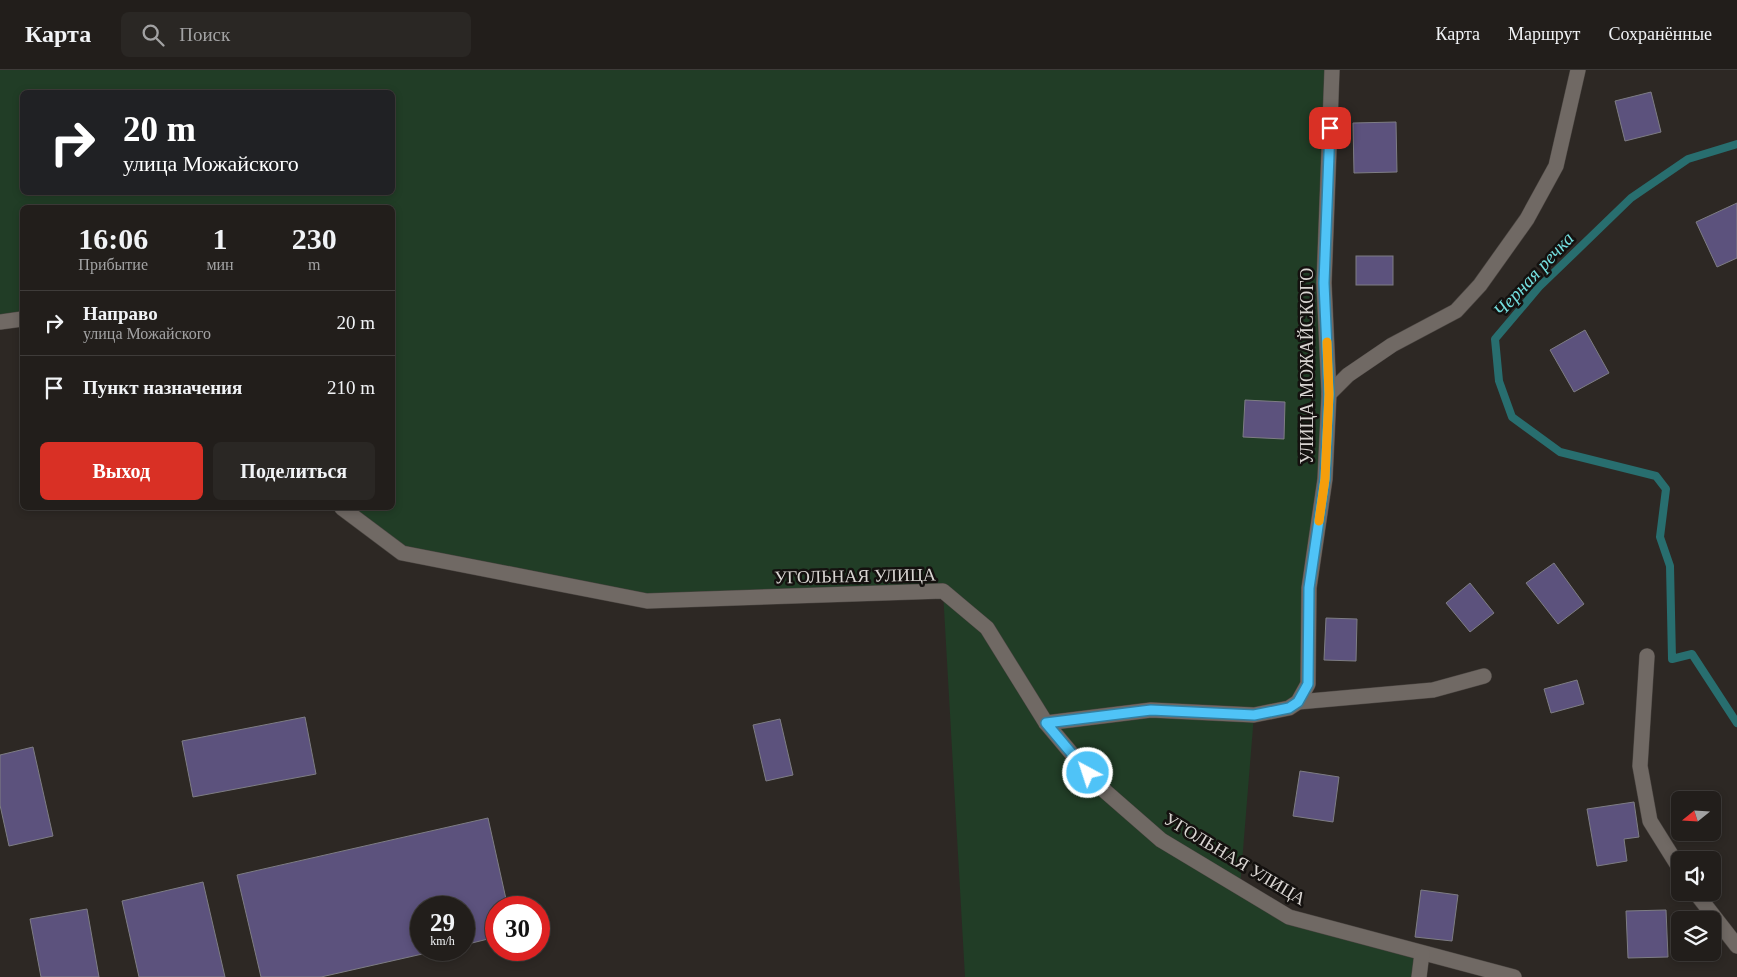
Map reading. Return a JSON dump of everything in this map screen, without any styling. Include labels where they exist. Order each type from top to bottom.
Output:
[{"type":"street","name":"УЛИЦА МОЖАЙСКОГО","points":[[1298,702],[1308,684],[1309,588],[1325,479],[1329,394],[1324,283],[1332,70]]},
{"type":"street","points":[[1329,394],[1348,375],[1392,345],[1456,311],[1480,285],[1527,219],[1556,166],[1578,70]]},
{"type":"street","points":[[0,322],[20,319]]},
{"type":"street","name":"УГОЛЬНАЯ УЛИЦА","points":[[345,510],[402,553],[647,601],[944,591],[987,628],[1046,723],[1098,785],[1161,840],[1289,917],[1514,977]]},
{"type":"street","points":[[1647,656],[1640,766],[1650,821],[1671,855]]},
{"type":"street","points":[[1046,723],[1151,710],[1254,715],[1289,708],[1298,702],[1433,690],[1484,676]]},
{"type":"street","points":[[1703,901],[1737,946]]},
{"type":"street","points":[[1419,977],[1422,952]]},
{"type":"green space","points":[[0,70],[1332,70],[1329,394],[1308,684],[1289,708],[1254,715],[1240,887],[1289,917],[1422,953],[1419,977],[965,977],[943,591],[647,601],[402,553],[345,510],[395,510],[395,205],[20,205],[20,319],[0,322]]},
{"type":"building","points":[[1651,92],[1661,132],[1625,141],[1615,101]]},
{"type":"building","points":[[1396,122],[1397,172],[1354,173],[1353,123]]},
{"type":"building","points":[[1737,203],[1737,258],[1717,267],[1696,222]]},
{"type":"building","points":[[1356,256],[1393,256],[1393,285],[1356,285]]},
{"type":"building","points":[[1585,330],[1609,373],[1574,392],[1550,350]]},
{"type":"building","points":[[1245,400],[1285,402],[1284,439],[1243,437]]},
{"type":"building","points":[[1554,563],[1584,604],[1558,624],[1526,583]]},
{"type":"building","points":[[1470,583],[1494,613],[1470,632],[1446,603]]},
{"type":"building","points":[[1326,618],[1357,619],[1356,661],[1324,660]]},
{"type":"building","points":[[1577,680],[1584,704],[1551,713],[1544,689]]},
{"type":"building","points":[[305,717],[316,774],[193,797],[182,741]]},
{"type":"building","points":[[780,719],[793,775],[766,781],[753,725]]},
{"type":"building","points":[[33,747],[53,836],[9,846],[0,805],[0,755]]},
{"type":"building","points":[[1300,771],[1339,777],[1333,822],[1293,816]]},
{"type":"building","points":[[1634,802],[1639,837],[1624,839],[1627,861],[1597,866],[1587,809]]},
{"type":"building","points":[[488,818],[505,896],[485,896],[485,940],[475,942],[475,896],[410,896],[410,957],[321,977],[261,977],[237,875]]},
{"type":"building","points":[[203,882],[225,977],[139,977],[122,901]]},
{"type":"building","points":[[1421,890],[1458,895],[1452,941],[1415,937]]},
{"type":"building","points":[[87,909],[99,977],[41,977],[30,919]]},
{"type":"building","points":[[1666,910],[1668,957],[1628,958],[1626,911]]},
{"type":"waterway","name":"Черная речка","points":[[1737,144],[1688,159],[1631,198],[1539,287],[1495,339],[1499,381],[1512,417],[1560,452],[1656,476],[1666,489],[1660,537],[1670,566],[1672,659],[1692,654],[1737,723]]},
{"type":"slow traffic","points":[[1319,521],[1325,479],[1329,394],[1327,342]]},
{"type":"route","points":[[1088,773],[1046,723],[1151,710],[1254,715],[1289,708],[1298,702],[1308,684],[1309,588],[1325,479],[1329,394],[1324,283],[1330,128]]}]
